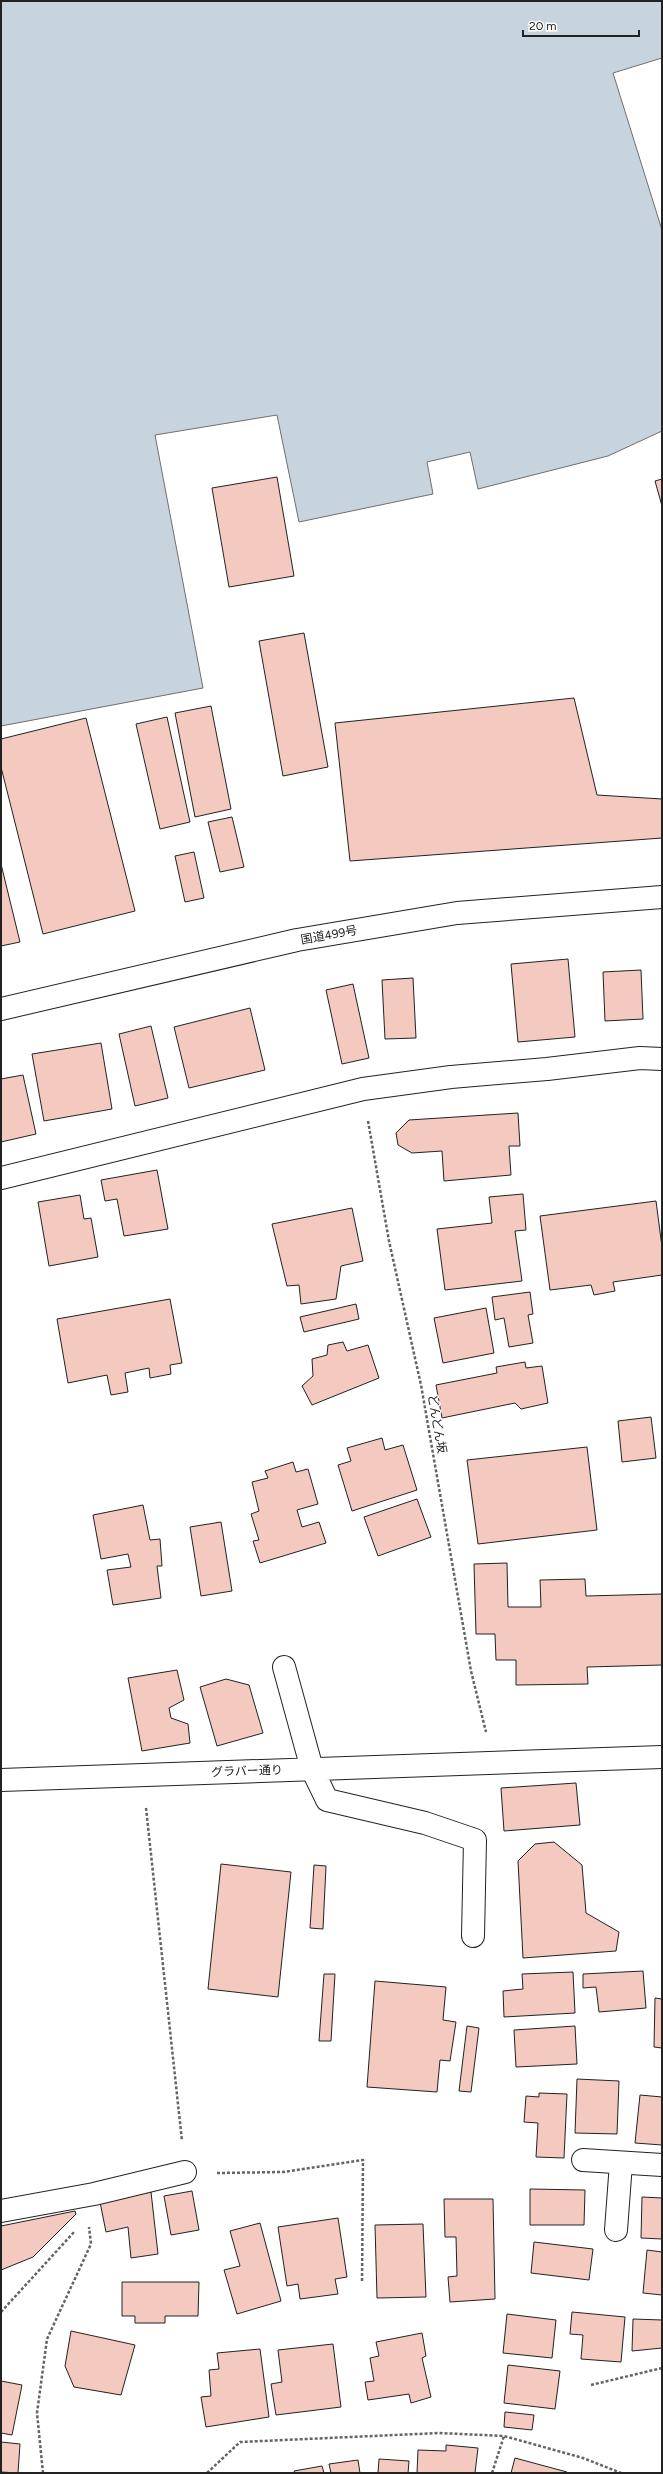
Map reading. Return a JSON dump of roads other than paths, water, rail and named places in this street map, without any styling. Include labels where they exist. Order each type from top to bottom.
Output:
[{"type":"main road","name":"国道499号","points":[[1,1009],[297,940],[457,913],[662,897]]},
{"type":"main road","points":[[1,1178],[363,1089],[451,1077],[547,1069],[640,1058],[662,1059]]},
{"type":"main road","points":[[284,1667],[312,1769],[327,1800],[425,1823],[475,1840],[473,1936]]},
{"type":"main road","name":"グラバー通り","points":[[1,1780],[662,1757]]},
{"type":"main road","points":[[583,2160],[662,2166]]},
{"type":"main road","points":[[616,2230],[621,2163]]},
{"type":"main road","points":[[1,2211],[94,2194],[185,2172]]}]
